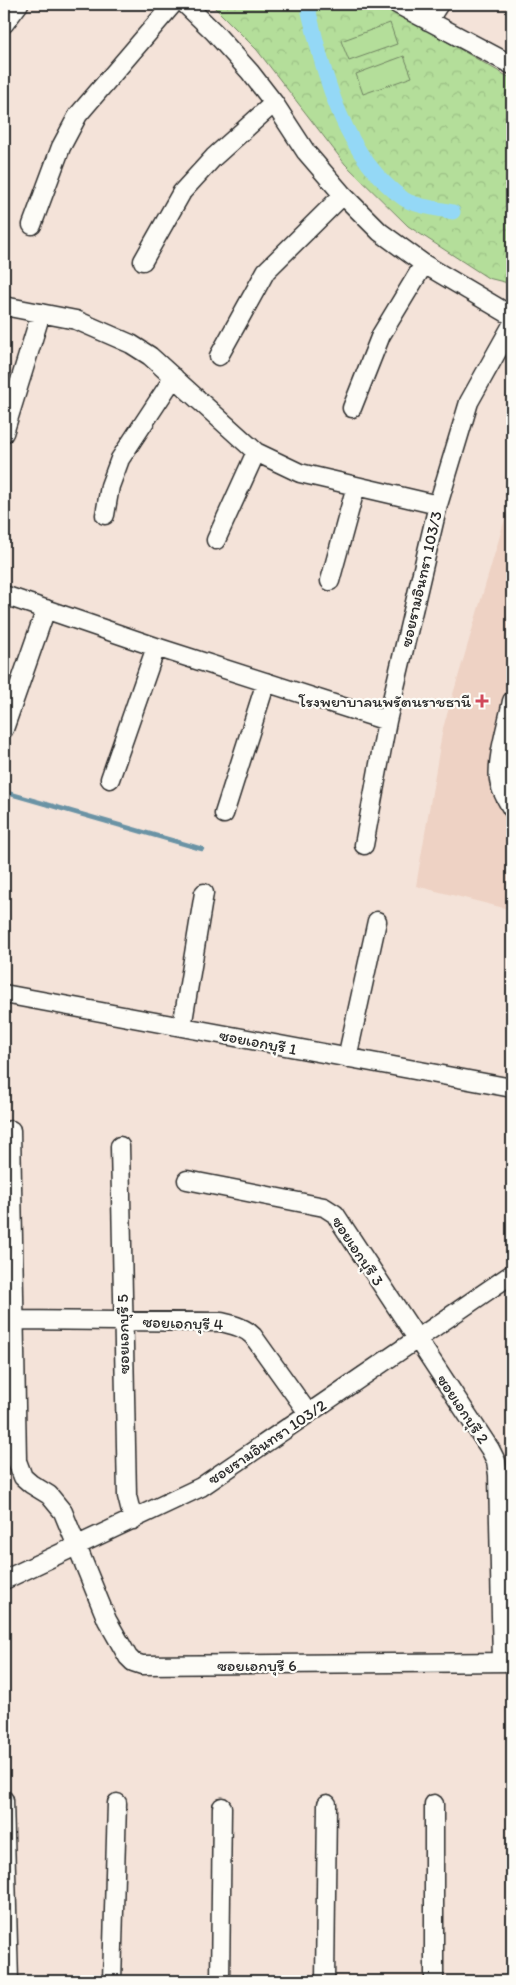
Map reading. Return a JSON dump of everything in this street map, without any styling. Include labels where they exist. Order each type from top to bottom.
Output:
[{"type":"street","points":[[4,24],[18,4]]},
{"type":"street","points":[[32,225],[61,146],[78,115],[173,4]]},
{"type":"street","points":[[185,4],[214,32],[250,72],[274,103],[306,152],[343,195],[380,232],[424,264],[512,316]]},
{"type":"street","points":[[397,4],[512,65]]},
{"type":"street","points":[[428,21],[439,4]]},
{"type":"street","points":[[143,261],[182,192],[214,157],[274,103]]},
{"type":"street","points":[[219,356],[266,271],[343,195]]},
{"type":"street","points":[[352,408],[381,335],[424,264]]},
{"type":"street","points":[[4,306],[76,320],[131,344],[150,356],[256,452],[300,473],[438,505]]},
{"type":"street","points":[[4,433],[41,313]]},
{"type":"street","name":"ซอยรามอินทรา 103/3","points":[[364,845],[388,722],[438,505],[469,402],[512,325]]},
{"type":"street","points":[[106,515],[110,486],[120,459],[174,377]]},
{"type":"street","points":[[216,540],[256,452]]},
{"type":"street","points":[[330,581],[356,486]]},
{"type":"street","points":[[4,595],[156,647],[388,722]]},
{"type":"street","points":[[4,729],[46,609]]},
{"type":"street","points":[[110,779],[156,647]]},
{"type":"street","points":[[224,814],[266,682]]},
{"type":"street","points":[[512,701],[499,780],[503,794],[512,809]]},
{"type":"street","points":[[182,1027],[204,893]]},
{"type":"street","points":[[347,1058],[378,921]]},
{"type":"street","name":"ซอยเอกบุรี 1","points":[[4,994],[512,1088]]},
{"type":"street","name":"ซอยเอกบุรี 6","points":[[12,1130],[17,1461],[23,1477],[56,1502],[63,1512],[107,1620],[121,1647],[133,1662],[142,1665],[507,1662]]},
{"type":"street","name":"ซอยเอกบุรี 5","points":[[120,1146],[127,1496],[132,1520]]},
{"type":"street","name":"ซอยเอกบุรี 3","points":[[187,1180],[324,1207],[330,1210],[335,1214],[416,1339]]},
{"type":"street","name":"ซอยรามอินทรา 103/2","points":[[4,1580],[201,1487],[512,1274]]},
{"type":"street","name":"ซอยเอกบุรี 4","points":[[14,1320],[220,1322],[248,1330],[308,1414]]},
{"type":"street","name":"ซอยเอกบุรี 2","points":[[416,1339],[490,1449],[496,1461],[507,1662]]},
{"type":"street","points":[[4,1800],[9,1981]]},
{"type":"street","points":[[112,1981],[117,1803]]},
{"type":"street","points":[[325,1981],[327,1804]]},
{"type":"street","points":[[434,1804],[434,1981]]},
{"type":"street","points":[[220,1981],[222,1807]]},
{"type":"shaded area","name":"โรงพยาบาลนพรัตนราชธานี","points":[[512,495],[512,910],[416,886],[443,728]]},
{"type":"green space","points":[[211,4],[380,4],[391,10],[398,7],[402,16],[512,79],[512,284],[488,278],[408,226],[345,164],[257,50]]},
{"type":"green space","points":[[390,23],[397,44],[349,61],[341,41]]},
{"type":"green space","points":[[404,56],[412,77],[363,94],[356,74]]},
{"type":"waterway","points":[[307,4],[329,84],[339,111],[365,160],[383,181],[404,199],[420,205],[453,212]]},
{"type":"waterway","points":[[4,792],[202,849]]},
{"type":"place","name":"โรงพยาบาลนพรัตนราชธานี","points":[[482,701]]}]
